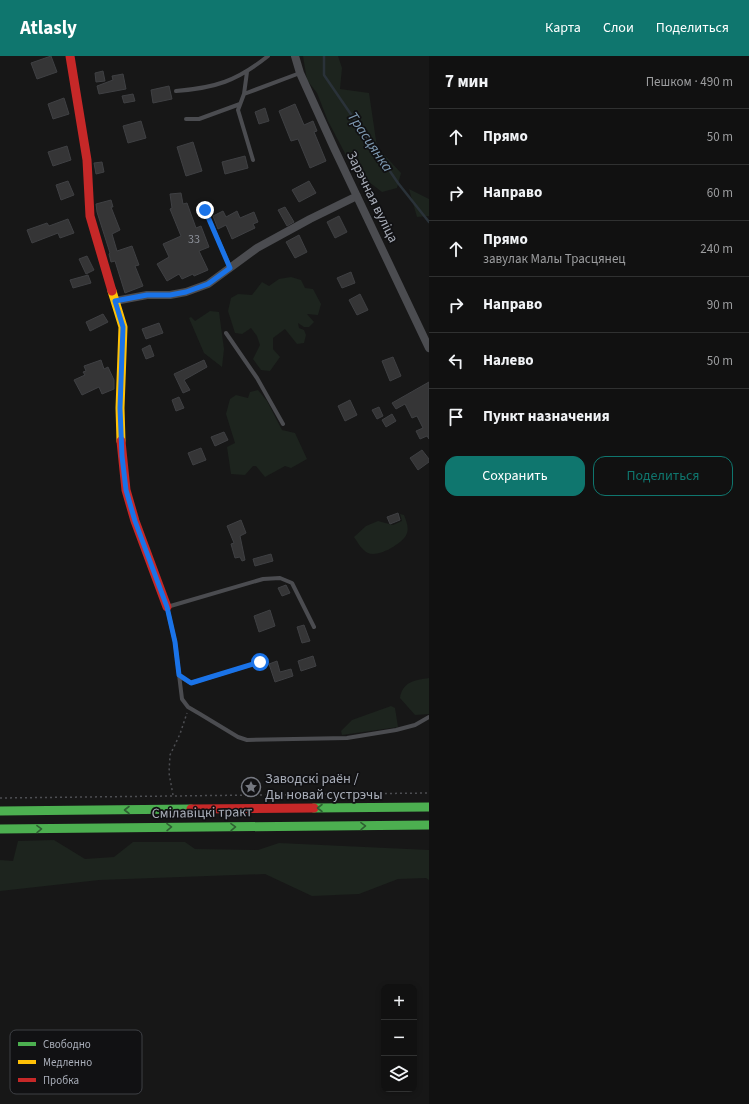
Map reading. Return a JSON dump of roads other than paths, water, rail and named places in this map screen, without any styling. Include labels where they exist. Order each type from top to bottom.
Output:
[{"type":"main road","points":[[70,56],[87,160],[90,216],[123,327],[120,408],[122,456],[126,490],[135,521],[167,607]]},
{"type":"main road","name":"Смілавіцкі тракт","points":[[0,811],[429,807]]},
{"type":"main road","name":"Смілавіцкі тракт","points":[[0,829],[429,825]]},
{"type":"street","name":"Зарэчная вуліца","points":[[295,56],[300,72],[429,348]]},
{"type":"street","points":[[115,301],[147,295],[170,295],[186,292],[208,284],[257,248],[310,219],[357,196]]},
{"type":"lane","points":[[176,91],[205,89],[230,80],[247,72],[268,56]]},
{"type":"lane","points":[[247,72],[244,94],[238,110],[253,160]]},
{"type":"lane","points":[[244,94],[300,72]]},
{"type":"lane","points":[[186,119],[199,119],[240,104]]},
{"type":"lane","points":[[205,210],[230,268]]},
{"type":"lane","points":[[226,333],[257,378],[283,424]]},
{"type":"lane","points":[[314,627],[292,583],[280,578],[262,580],[167,607],[175,642],[182,698],[188,707],[238,737],[262,740],[347,738],[415,725],[429,717]]},
{"type":"lane","points":[[179,675],[191,683],[260,662]]},
{"type":"waterway","name":"Трасцянка","points":[[324,56],[324,75],[398,183],[429,222]]},
{"type":"place","name":"Заводскі раён / Ды новай сустрэчы","points":[[251,787]]}]
